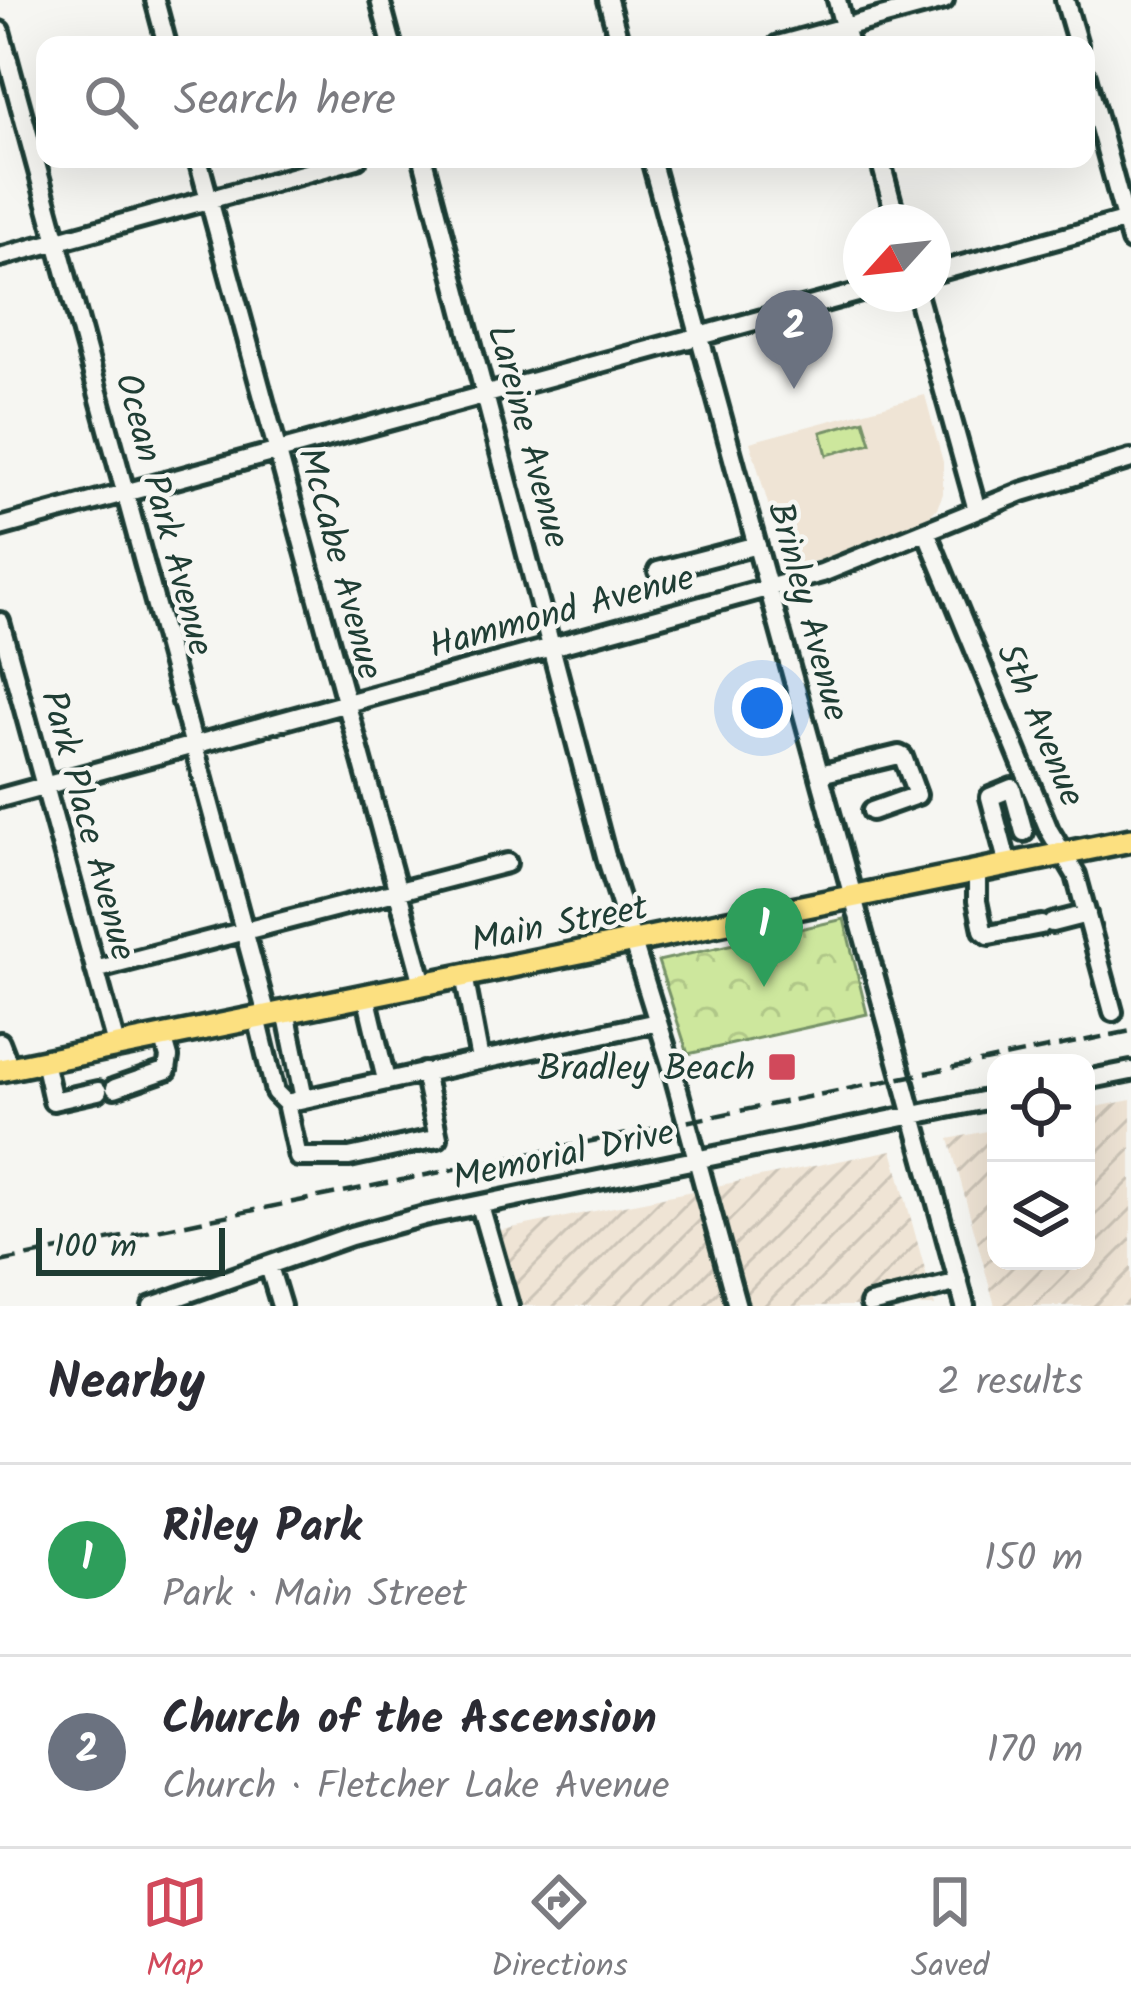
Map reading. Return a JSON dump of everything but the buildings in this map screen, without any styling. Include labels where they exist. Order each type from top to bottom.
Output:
[{"type":"main road","name":"Main Street","points":[[5,1069],[977,872],[1022,851],[1064,854],[1131,840]]},
{"type":"street","points":[[155,0],[165,36]]},
{"type":"street","points":[[380,0],[390,36]]},
{"type":"street","points":[[608,0],[618,36]]},
{"type":"street","points":[[836,0],[847,36],[944,0]]},
{"type":"street","points":[[1066,0],[1076,36]]},
{"type":"street","name":"Ocean Park Avenue","points":[[0,32],[36,164]]},
{"type":"street","points":[[1095,107],[1131,241]]},
{"type":"street","name":"Ocean Park Avenue","points":[[37,168],[270,1014]]},
{"type":"street","name":"McCabe Avenue","points":[[200,168],[423,983]]},
{"type":"street","points":[[0,257],[324,168]]},
{"type":"street","name":"Lareine Avenue","points":[[425,168],[552,647],[737,1306]]},
{"type":"street","name":"Brinley Avenue","points":[[654,168],[965,1306]]},
{"type":"street","points":[[883,168],[893,204]]},
{"type":"street","points":[[951,268],[1128,220]]},
{"type":"street","points":[[0,526],[843,297]]},
{"type":"street","points":[[922,312],[977,510]]},
{"type":"street","name":"Hammond Avenue","points":[[0,798],[769,588],[850,563],[977,510],[1131,459]]},
{"type":"street","name":"5th Avenue","points":[[926,531],[1049,830],[1076,875],[1113,1012]]},
{"type":"street","points":[[658,571],[757,545]]},
{"type":"street","name":"Park Place Avenue","points":[[0,622],[116,1045]]},
{"type":"street","points":[[820,774],[903,757],[917,795],[833,822]]},
{"type":"street","points":[[95,970],[507,863]]},
{"type":"street","points":[[977,872],[976,901],[982,930],[989,934],[1087,914]]},
{"type":"street","points":[[464,975],[480,1060]]},
{"type":"street","points":[[366,995],[386,1080]]},
{"type":"street","points":[[270,1014],[295,1101],[298,1156],[349,1156],[438,1138],[424,1072]]},
{"type":"street","points":[[270,1014],[275,1092],[295,1101],[657,1022]]},
{"type":"street","points":[[44,1061],[53,1101],[167,1070],[164,1036]]},
{"type":"street","points":[[0,1042],[5,1069]]},
{"type":"street","points":[[1095,1078],[1131,1072]]},
{"type":"street","name":"Memorial Drive","points":[[152,1306],[379,1228],[695,1152],[987,1100]]},
{"type":"street","points":[[480,1204],[508,1306]]},
{"type":"street","points":[[269,1266],[281,1306]]},
{"type":"street","points":[[870,1304],[958,1282]]},
{"type":"shaded area","points":[[925,395],[943,462],[943,494],[937,508],[927,519],[827,559],[786,566],[750,442]]},
{"type":"shaded area","points":[[1131,1100],[1131,1306],[995,1306],[949,1139],[987,1131],[987,1270],[1095,1270],[1095,1107]]},
{"type":"shaded area","points":[[892,1150],[935,1306],[512,1306],[492,1232]]},
{"type":"green space","points":[[864,420],[871,443],[827,455],[821,432]]},
{"type":"green space","points":[[844,919],[867,1014],[688,1054],[658,961]]},
{"type":"railway","points":[[0,1262],[1131,1031]]},
{"type":"place","name":"Church of the Ascension","points":[[794,389]]},
{"type":"place","name":"Riley Park","points":[[764,987]]},
{"type":"place","name":"Bradley Beach","points":[[782,1067]]}]
